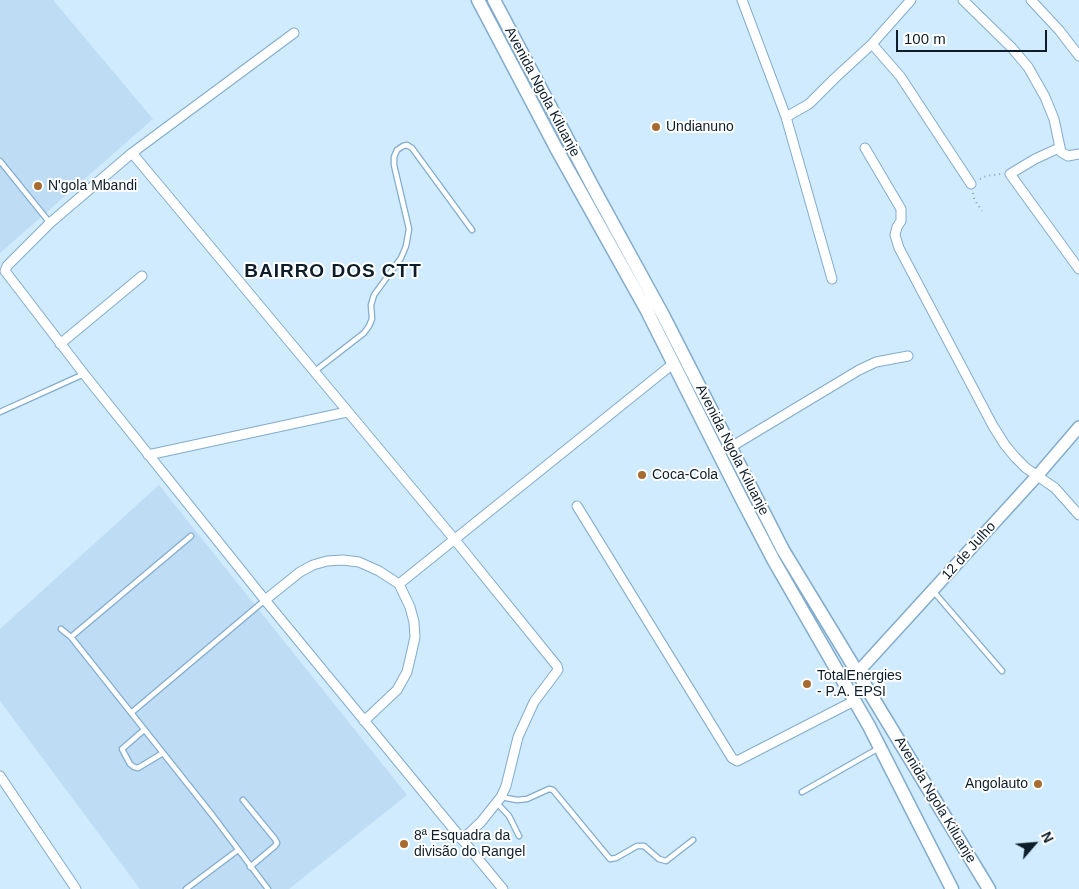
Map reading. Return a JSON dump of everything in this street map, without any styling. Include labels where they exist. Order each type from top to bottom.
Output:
[{"type":"main road","name":"Avenida Ngola Kiluanje","points":[[478,0],[561,156],[646,309],[769,553],[880,748],[952,889]]},
{"type":"main road","name":"Avenida Ngola Kiluanje","points":[[494,0],[664,315],[732,447],[782,550],[858,672],[985,885]]},
{"type":"street","points":[[742,0],[786,117],[832,279]]},
{"type":"street","points":[[786,117],[809,104],[872,44],[911,0]]},
{"type":"street","points":[[963,0],[1012,48],[1028,67],[1048,104],[1056,127],[1059,148],[1064,155],[1079,154]]},
{"type":"street","points":[[1031,0],[1059,30],[1079,56]]},
{"type":"street","points":[[294,33],[132,153],[50,223],[7,266],[5,271],[60,344],[265,600],[504,889]]},
{"type":"street","points":[[872,44],[900,76],[971,184]]},
{"type":"street","points":[[865,148],[901,209],[901,221],[895,235],[899,248],[984,410],[1015,458],[1062,495],[1079,515]]},
{"type":"street","points":[[1059,148],[1034,158],[1010,174],[1079,269]]},
{"type":"street","points":[[132,153],[455,540],[557,666],[558,670],[534,702],[518,737],[506,786],[499,800],[481,822],[462,840]]},
{"type":"street","points":[[60,344],[142,276]]},
{"type":"street","points":[[732,447],[859,370],[876,362],[908,356]]},
{"type":"street","points":[[399,584],[674,363]]},
{"type":"street","points":[[148,455],[347,412]]},
{"type":"street","name":"12 de Julho","points":[[858,672],[1038,476],[1079,428]]},
{"type":"street","points":[[577,506],[732,758],[736,761],[854,701]]},
{"type":"street","points":[[265,600],[300,572],[313,565],[327,561],[359,562],[399,584],[410,607],[414,622],[415,637],[411,655],[406,672],[397,690],[364,721]]},
{"type":"street","points":[[0,778],[76,889]]},
{"type":"lane","points":[[313,372],[364,333],[372,320],[374,295],[401,258],[406,246],[409,229],[394,165],[394,157],[397,150],[403,146],[412,148],[472,230]]},
{"type":"lane","points":[[0,161],[50,223]]},
{"type":"lane","points":[[0,412],[84,374]]},
{"type":"lane","points":[[71,637],[191,536]]},
{"type":"lane","points":[[933,591],[1002,672]]},
{"type":"lane","points":[[131,713],[265,600]]},
{"type":"lane","points":[[61,629],[71,637],[213,816],[268,889]]},
{"type":"lane","points":[[144,730],[122,749],[130,764],[138,768],[163,753]]},
{"type":"lane","points":[[802,792],[880,748]]},
{"type":"lane","points":[[499,800],[527,799],[540,792],[549,789],[553,790],[610,859],[616,858],[637,846],[644,846],[659,859],[666,861],[693,840]]},
{"type":"lane","points":[[243,800],[275,839],[276,843],[275,846],[250,867]]},
{"type":"lane","points":[[499,800],[519,836]]},
{"type":"lane","points":[[186,889],[238,850]]},
{"type":"path","points":[[982,211],[974,199],[971,184],[986,176],[1010,174]]},
{"type":"shaded area","name":"N'gola Mbandi","points":[[0,0],[53,0],[153,119],[0,253]]},
{"type":"shaded area","points":[[159,485],[407,795],[289,889],[140,889],[0,701],[0,629]]},
{"type":"place","name":"Undianuno","points":[[656,127]]},
{"type":"place","name":"N'gola Mbandi","points":[[38,186]]},
{"type":"place","name":"Coca-Cola","points":[[642,475]]},
{"type":"place","name":"TotalEnergies - P.A. EPSI","points":[[807,684]]},
{"type":"place","name":"Angolauto","points":[[1038,784]]},
{"type":"place","name":"8ª Esquadra da divisão do Rangel","points":[[404,844]]},
{"type":"district","name":"BAIRRO DOS CTT","points":[[333,272]]}]
